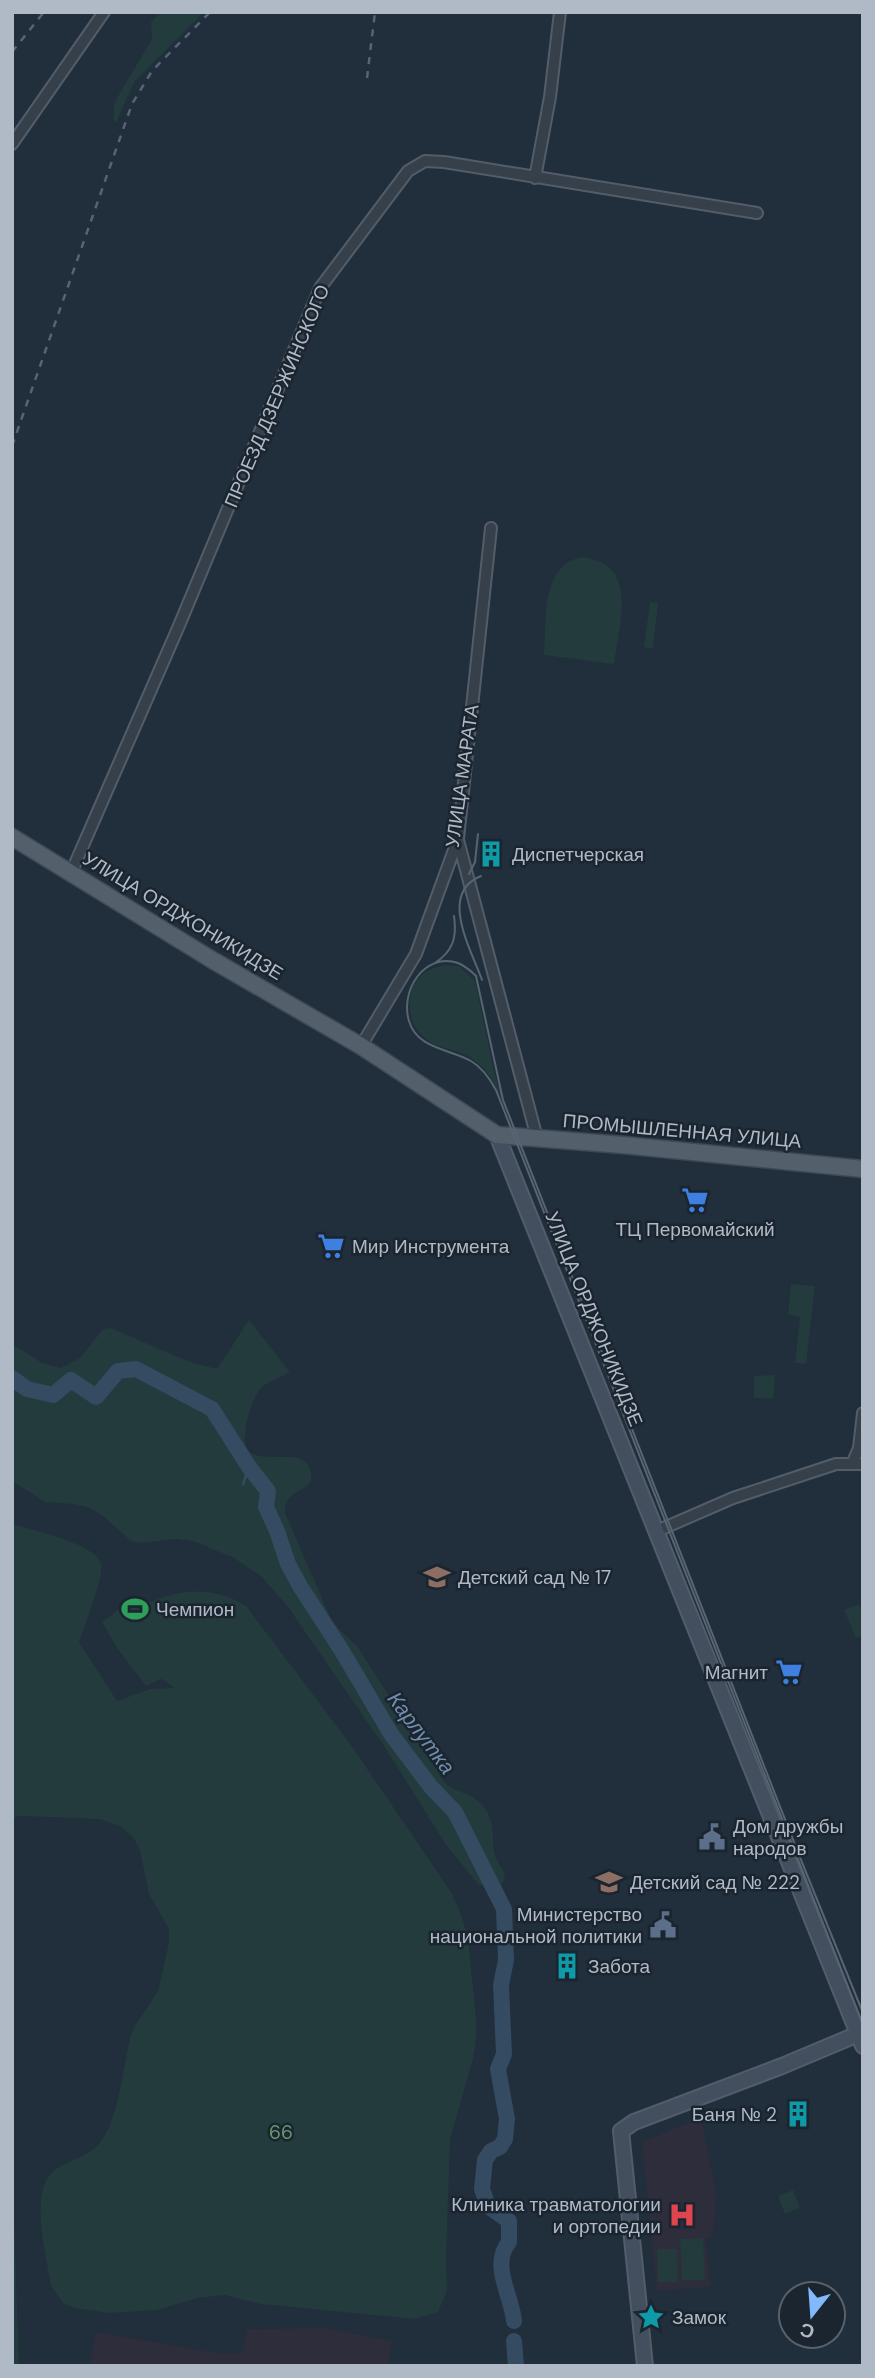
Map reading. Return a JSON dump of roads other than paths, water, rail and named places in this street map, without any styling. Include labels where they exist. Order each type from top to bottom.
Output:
[{"type":"main road","name":"УЛИЦА ОРДЖОНИКИДЗЕ","points":[[12,837],[214,961],[361,1046],[497,1135],[861,2037]]},
{"type":"main road","name":"ПРОМЫШЛЕННАЯ УЛИЦА","points":[[497,1135],[863,1169]]},
{"type":"main road","points":[[645,2366],[621,2131],[634,2122],[861,2037]]},
{"type":"street","points":[[12,144],[104,12]]},
{"type":"street","points":[[535,178],[550,97],[560,12]]},
{"type":"street","name":"ПРОЕЗД ДЗЕРЖИНСКОГО","points":[[71,873],[178,628],[320,288],[408,170],[425,161],[444,162],[757,214]]},
{"type":"street","name":"УЛИЦА МАРАТА","points":[[361,1046],[416,954],[458,839],[491,528]]},
{"type":"street","points":[[458,839],[537,1138]]},
{"type":"street","points":[[657,1531],[733,1498],[835,1464],[858,1463],[863,1413]]},
{"type":"waterway","name":"Карлутка","points":[[12,1378],[27,1389],[53,1395],[71,1380],[96,1397],[118,1371],[136,1369],[212,1409],[249,1467],[268,1491],[266,1507],[288,1564],[300,1586],[391,1734],[431,1787],[455,1812],[504,1909],[506,1960],[501,1985],[504,2054],[498,2069],[507,2119],[505,2139],[485,2160],[482,2189],[488,2206],[509,2221],[509,2242],[501,2261],[514,2321]]},
{"type":"waterway","points":[[243,1484],[249,1467]]},
{"type":"waterway","name":"Карлутка","points":[[514,2341],[516,2366]]},
{"type":"tram line","points":[[469,874],[475,862],[478,834]]},
{"type":"tram line","points":[[481,876],[468,884],[461,895],[460,908],[461,923],[482,980]]},
{"type":"tram line","points":[[435,963],[450,949],[455,931],[454,916]]},
{"type":"tram line","points":[[863,2013],[503,1100],[476,976],[458,963],[434,963],[417,977],[411,987],[407,1010],[409,1021],[413,1030],[427,1043],[475,1064],[486,1074],[496,1090],[863,2025]]},
{"type":"railway","points":[[12,52],[44,12]]},
{"type":"railway","points":[[12,446],[132,104],[152,71],[210,12]]},
{"type":"railway","points":[[367,78],[375,12]]},
{"type":"place","name":"Диспетчерская","points":[[491,854]]},
{"type":"place","name":"ТЦ Первомайский","points":[[695,1200]]},
{"type":"place","name":"Мир Инструмента","points":[[331,1246]]},
{"type":"place","name":"Детский сад № 17","points":[[437,1577]]},
{"type":"place","name":"Чемпион","points":[[135,1609]]},
{"type":"place","name":"Магнит","points":[[789,1672]]},
{"type":"place","name":"Дом дружбы народов","points":[[712,1837]]},
{"type":"place","name":"Детский сад № 222","points":[[609,1882]]},
{"type":"place","name":"Министерство национальной политики","points":[[663,1925]]},
{"type":"place","name":"Забота","points":[[567,1966]]},
{"type":"place","name":"Баня № 2","points":[[798,2114]]},
{"type":"place","name":"Клиника травматологии и ортопедии","points":[[682,2215]]},
{"type":"place","name":"Замок","points":[[651,2317]]},
{"type":"park label","name":"66","points":[[281,2132]]}]
